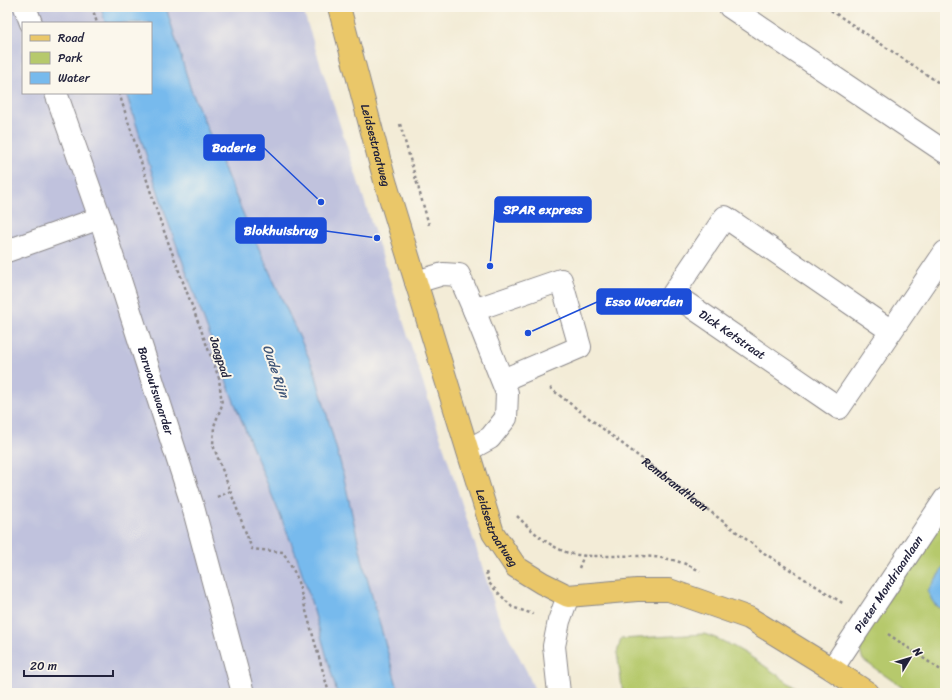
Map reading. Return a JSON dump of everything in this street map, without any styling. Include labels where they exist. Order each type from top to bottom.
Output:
[{"type":"main road","name":"Leidsestraatweg","points":[[339,7],[385,181],[493,533],[516,566],[542,583],[568,596]]},
{"type":"main road","points":[[568,596],[637,590],[669,590],[749,618],[868,693]]},
{"type":"street","points":[[25,7],[31,22]]},
{"type":"street","points":[[730,7],[945,152]]},
{"type":"street","name":"Barwoutswaarder","points":[[56,94],[100,218],[193,507],[243,693]]},
{"type":"street","name":"Dick Ketstraat","points":[[891,331],[725,217],[673,294],[838,408],[891,331],[945,252]]},
{"type":"street","points":[[7,251],[100,218]]},
{"type":"street","points":[[416,282],[443,274],[459,275],[503,380],[507,393],[506,418],[490,438],[468,450]]},
{"type":"street","points":[[474,310],[561,280],[580,347],[503,380]]},
{"type":"street","name":"Pieter Mondriaanlaan","points":[[832,669],[945,500]]},
{"type":"street","points":[[559,693],[554,646],[568,596]]},
{"type":"path","points":[[92,7],[97,22]]},
{"type":"path","points":[[826,7],[945,87]]},
{"type":"path","name":"Jaagpad","points":[[119,94],[158,215],[219,378],[222,406],[214,426],[213,445],[252,549],[282,552],[296,574],[329,693]]},
{"type":"path","name":"Rembrandtlaan","points":[[548,387],[764,553],[866,619],[945,673]]},
{"type":"shaded area","points":[[7,7],[302,7],[498,616],[527,672],[536,693],[7,693]]},
{"type":"green space","points":[[945,517],[945,565],[928,591],[937,607],[945,610],[945,683],[940,690],[933,693],[910,693],[863,660],[860,651],[862,638]]},
{"type":"green space","points":[[704,634],[743,652],[803,693],[623,693],[617,653],[621,639]]},
{"type":"water","name":"Oude Rijn","points":[[101,7],[166,7],[191,90],[245,218],[314,369],[341,465],[364,567],[399,693],[337,693],[297,557],[233,399],[167,219],[126,94],[152,94],[152,22],[105,22]]},
{"type":"water","points":[[945,565],[945,610],[938,607],[934,603],[928,591]]},
{"type":"place","name":"Baderie","points":[[321,202]]},
{"type":"place","name":"Blokhuisbrug","points":[[377,238]]},
{"type":"place","name":"SPAR express","points":[[490,266]]},
{"type":"place","name":"Esso Woerden","points":[[528,333]]}]
